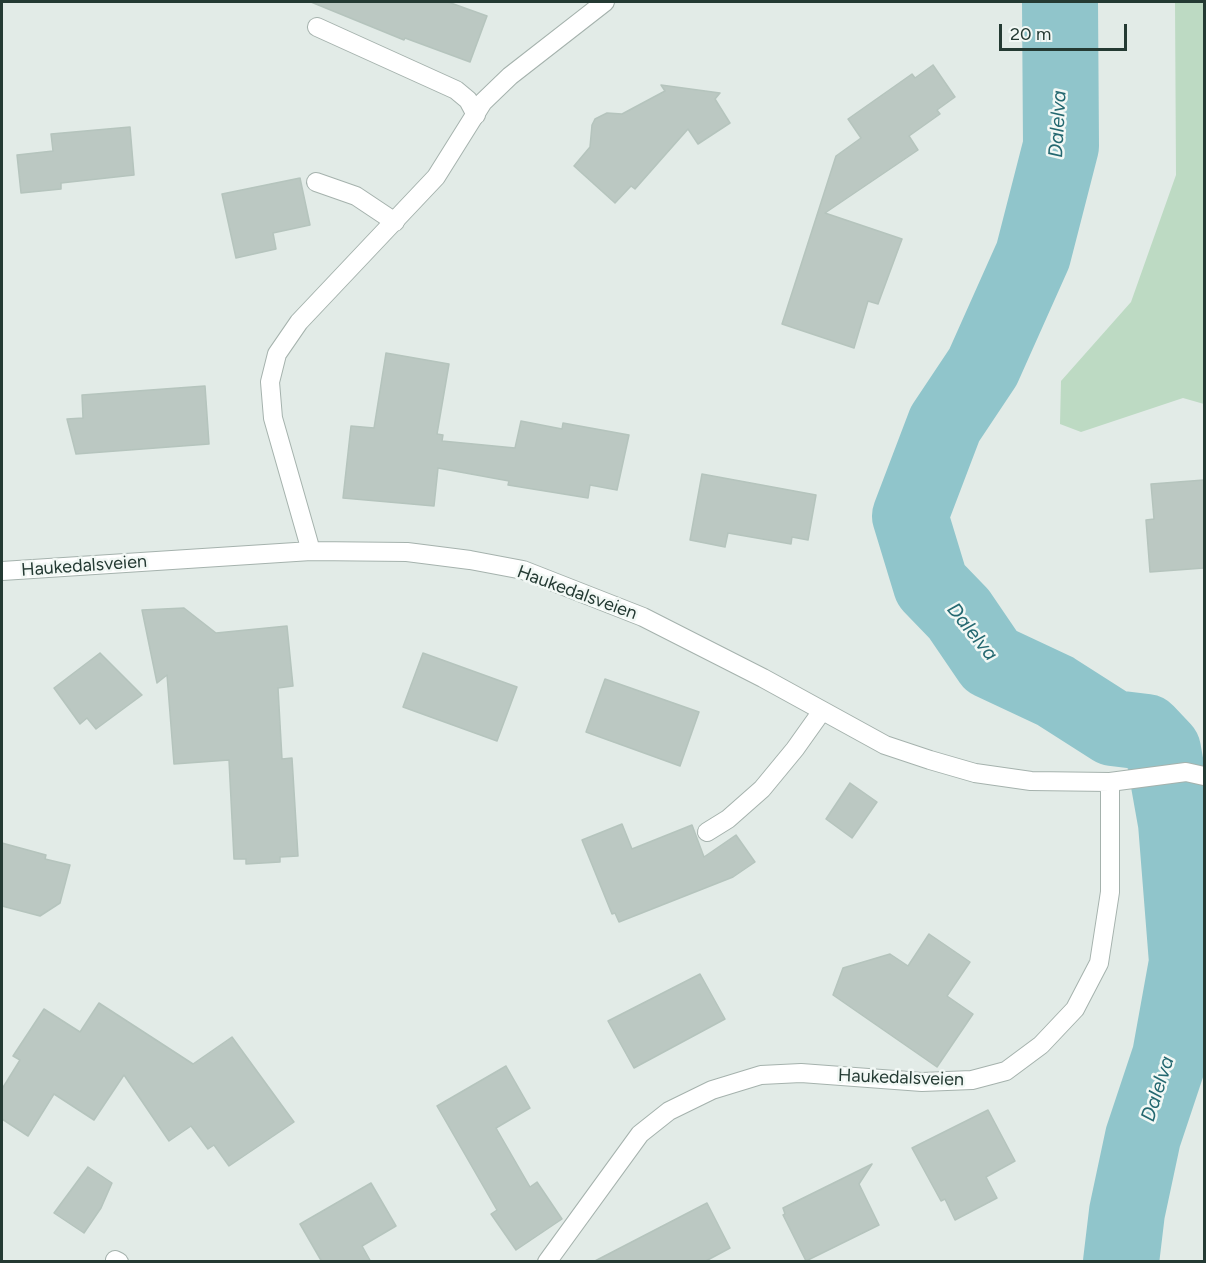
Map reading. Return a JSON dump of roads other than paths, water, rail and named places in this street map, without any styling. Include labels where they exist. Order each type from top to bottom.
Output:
[{"type":"street","points":[[311,551],[273,418],[270,382],[277,354],[299,322],[436,177],[483,102],[510,76],[605,2]]},
{"type":"street","points":[[317,27],[456,90],[468,100],[476,114]]},
{"type":"street","points":[[316,182],[356,196],[395,222]]},
{"type":"street","name":"Haukedalsveien","points":[[2,571],[311,551],[407,552],[523,570],[643,617],[763,678],[885,745],[975,773],[1031,781],[1110,782],[1186,772],[1204,776]]},
{"type":"street","points":[[707,832],[728,819],[762,789],[822,711]]},
{"type":"street","name":"Haukedalsveien","points":[[547,1262],[640,1134],[669,1111],[712,1090],[761,1075],[801,1073],[922,1082],[972,1080],[1006,1071],[1041,1045],[1075,1009],[1099,963],[1110,892],[1110,782]]},
{"type":"water","points":[[1143,1137],[1157,1237],[1142,1261],[1112,1261],[1095,1195],[1109,1148]]},
{"type":"waterway","name":"Dalelva","points":[[1060,2],[1061,146],[1033,255],[983,367],[945,424],[910,516],[931,585],[959,614],[991,661],[1055,691],[1113,728],[1146,732],[1163,750],[1176,823],[1187,962],[1170,1056],[1143,1137],[1127,1212],[1121,1262]]}]
